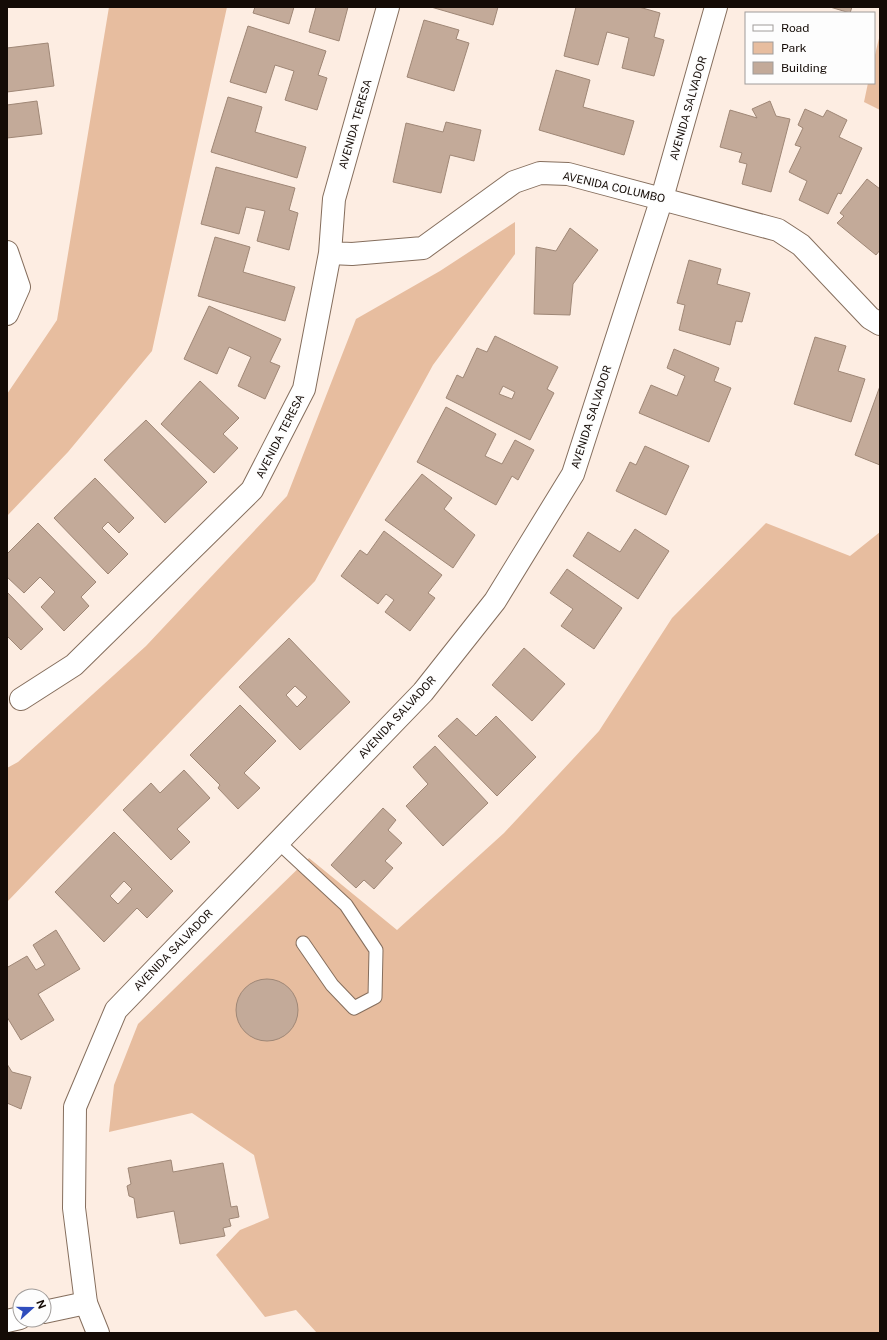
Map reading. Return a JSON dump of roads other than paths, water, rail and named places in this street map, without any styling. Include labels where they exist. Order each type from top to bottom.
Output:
[{"type":"street","name":"AVENIDA TERESA","points":[[21,699],[74,665],[252,490],[304,389],[330,253],[334,199],[388,7]]},
{"type":"street","name":"AVENIDA SALVADOR","points":[[98,1333],[86,1303],[74,1208],[75,1107],[116,1010],[423,692],[495,601],[573,474],[662,198],[716,7]]},
{"type":"street","name":"AVENIDA COLUMBO","points":[[330,253],[352,254],[423,248],[514,182],[540,173],[568,174],[778,230],[802,245],[870,318],[880,324]]},
{"type":"street","points":[[7,252],[19,287],[7,314]]},
{"type":"street","points":[[52,1310],[86,1303]]},
{"type":"lane","points":[[278,842],[346,905],[376,950],[375,997],[354,1008],[332,986],[303,943]]}]
